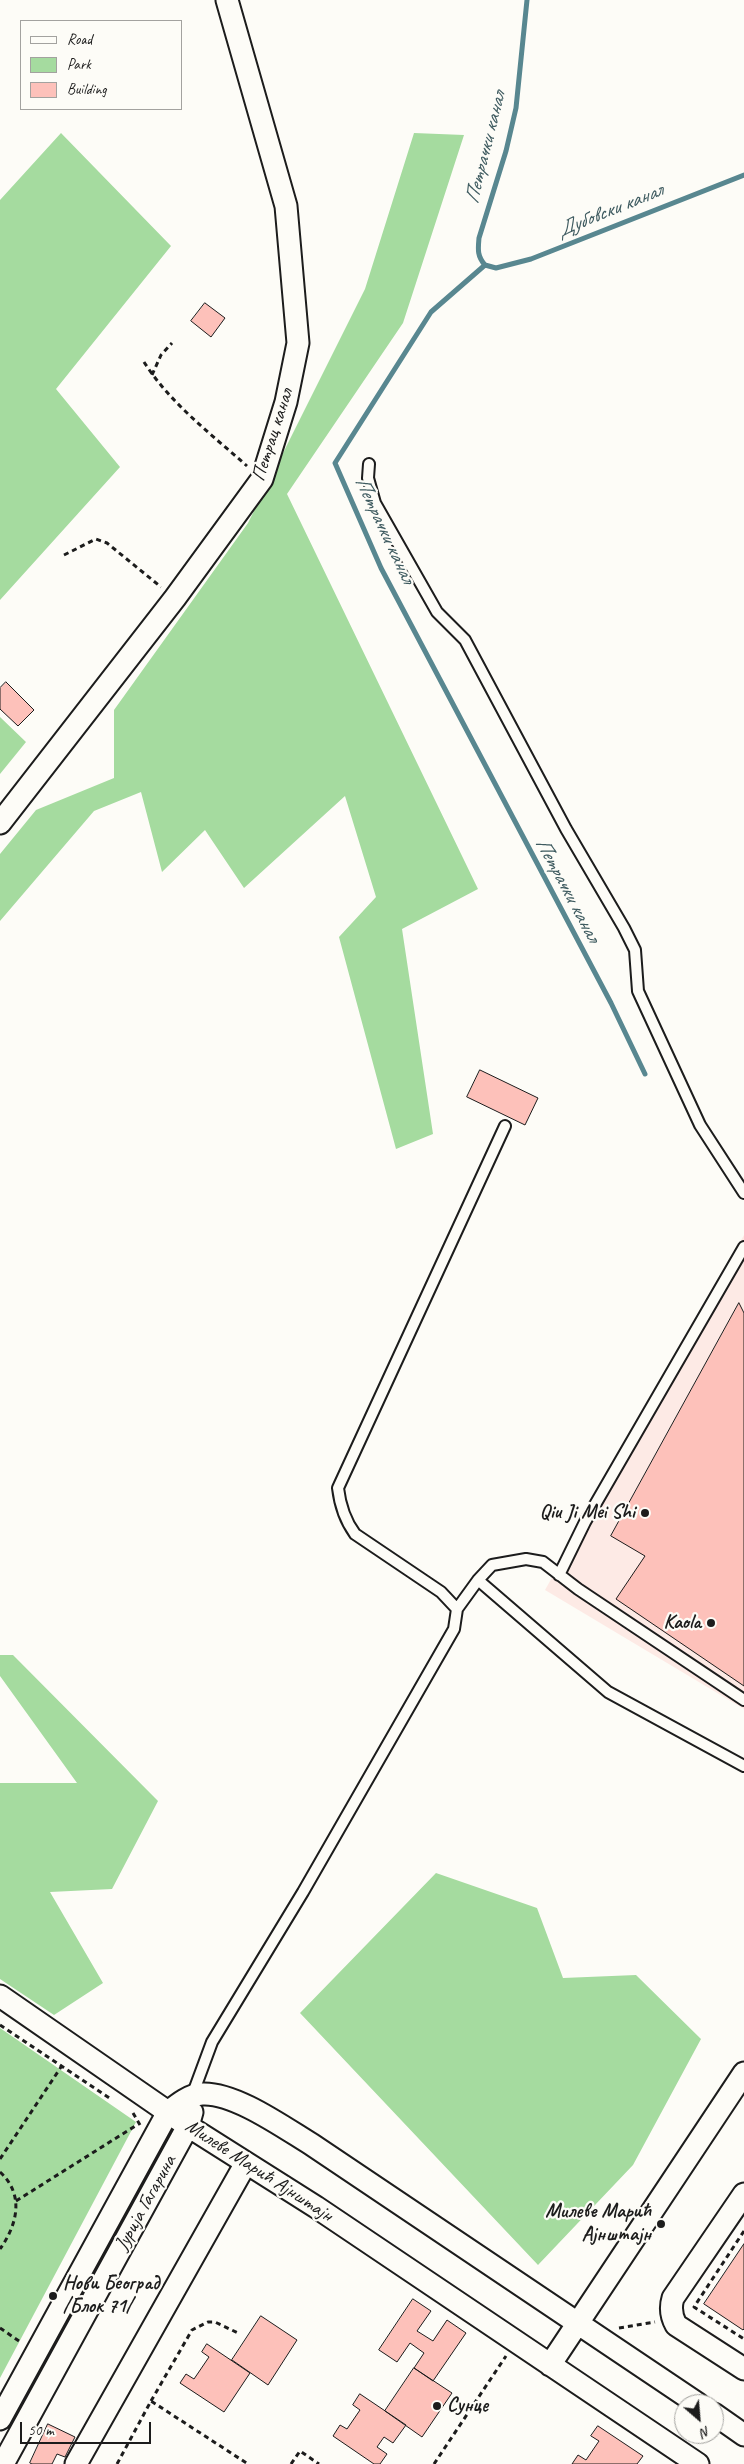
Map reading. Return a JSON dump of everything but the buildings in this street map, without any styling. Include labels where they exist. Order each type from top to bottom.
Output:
[{"type":"street","name":"Петрац канал","points":[[0,822],[175,598],[262,479],[286,402],[298,343],[286,206],[227,0]]},
{"type":"street","name":"Милеве Марић Ајнштајн","points":[[0,1996],[188,2126],[366,2240],[698,2464]]},
{"type":"street","points":[[550,2365],[744,2073]]},
{"type":"street","name":"Милеве Марић Ајнштајн","points":[[168,2112],[192,2097],[210,2095],[222,2097],[284,2128],[683,2394]]},
{"type":"street","name":"Јурија Гагарина","points":[[3,2464],[188,2126],[192,2111],[192,2097]]},
{"type":"street","name":"Јурија Гагарина","points":[[0,2419],[168,2112]]},
{"type":"street","points":[[76,2464],[246,2163]]},
{"type":"street","points":[[743,2367],[676,2325],[672,2319],[671,2305],[673,2298],[744,2194]]},
{"type":"street","points":[[724,2421],[744,2435]]},
{"type":"lane","points":[[369,464],[368,478],[376,503],[437,612],[465,640],[566,829],[624,928],[635,950],[638,991],[700,1125],[744,1193]]},
{"type":"lane","points":[[457,1609],[440,1592],[355,1534],[347,1523],[340,1503],[338,1488],[505,1126]]},
{"type":"lane","points":[[559,1574],[585,1522],[744,1248]]},
{"type":"lane","points":[[192,2097],[201,2066],[212,2042],[303,1892],[454,1629],[457,1609],[478,1580],[492,1565],[526,1559],[542,1562],[744,1700]]},
{"type":"lane","points":[[478,1580],[608,1692],[744,1766]]},
{"type":"path","points":[[152,375],[160,355],[172,343]]},
{"type":"path","points":[[144,362],[152,375],[192,418],[262,479]]},
{"type":"path","points":[[64,555],[96,539],[107,543],[175,598]]},
{"type":"path","points":[[0,2025],[117,2102]]},
{"type":"path","points":[[0,2159],[74,2047]]},
{"type":"path","points":[[132,2112],[140,2123],[140,2130]]},
{"type":"path","points":[[16,2201],[140,2123]]},
{"type":"path","points":[[0,2172],[9,2183],[16,2201],[16,2219],[0,2249]]},
{"type":"path","points":[[744,2232],[694,2307],[744,2340]]},
{"type":"path","points":[[612,2329],[672,2319]]},
{"type":"path","points":[[117,2464],[192,2330],[208,2322],[215,2322],[238,2333]]},
{"type":"path","points":[[0,2328],[24,2344],[20,2352]]},
{"type":"path","points":[[434,2464],[509,2351]]},
{"type":"path","points":[[152,2400],[248,2464]]},
{"type":"path","points":[[291,2464],[300,2451],[319,2464]]},
{"type":"shaded area","points":[[744,1235],[744,1709],[545,1590]]},
{"type":"green space","points":[[61,133],[171,246],[56,389],[120,467],[0,600],[0,200]]},
{"type":"green space","points":[[414,133],[464,135],[403,323],[287,494],[478,889],[402,929],[433,1134],[396,1149],[339,937],[376,897],[345,796],[244,888],[205,830],[162,872],[141,792],[94,811],[0,921],[0,854],[36,810],[114,778],[114,710],[248,523],[365,289]]},
{"type":"green space","points":[[0,717],[26,742],[0,774]]},
{"type":"green space","points":[[0,1655],[13,1655],[158,1801],[112,1889],[50,1892],[103,1983],[54,2015],[0,1979],[0,1783],[77,1783],[0,1676]]},
{"type":"green space","points":[[436,1873],[537,1908],[563,1978],[636,1975],[701,2039],[633,2165],[538,2265],[300,2013]]},
{"type":"green space","points":[[0,2028],[136,2122],[0,2378]]},
{"type":"waterway","name":"Петрачки канал","points":[[485,265],[479,255],[479,238],[506,151],[516,108],[527,0]]},
{"type":"waterway","name":"Дубовски канал","points":[[485,265],[496,268],[531,259],[744,175]]},
{"type":"waterway","name":"Петрачки канал","points":[[485,265],[431,312],[335,463],[381,568],[611,1003],[645,1074]]},
{"type":"place","name":"Qiu Ji Mei Shi","points":[[645,1513]]},
{"type":"place","name":"Kaola","points":[[711,1623]]},
{"type":"place","name":"Милеве Марић Ајнштајн","points":[[661,2224]]},
{"type":"place","name":"Нови Београд /Блок 71/","points":[[53,2296]]},
{"type":"place","name":"Сунце","points":[[437,2406]]}]
